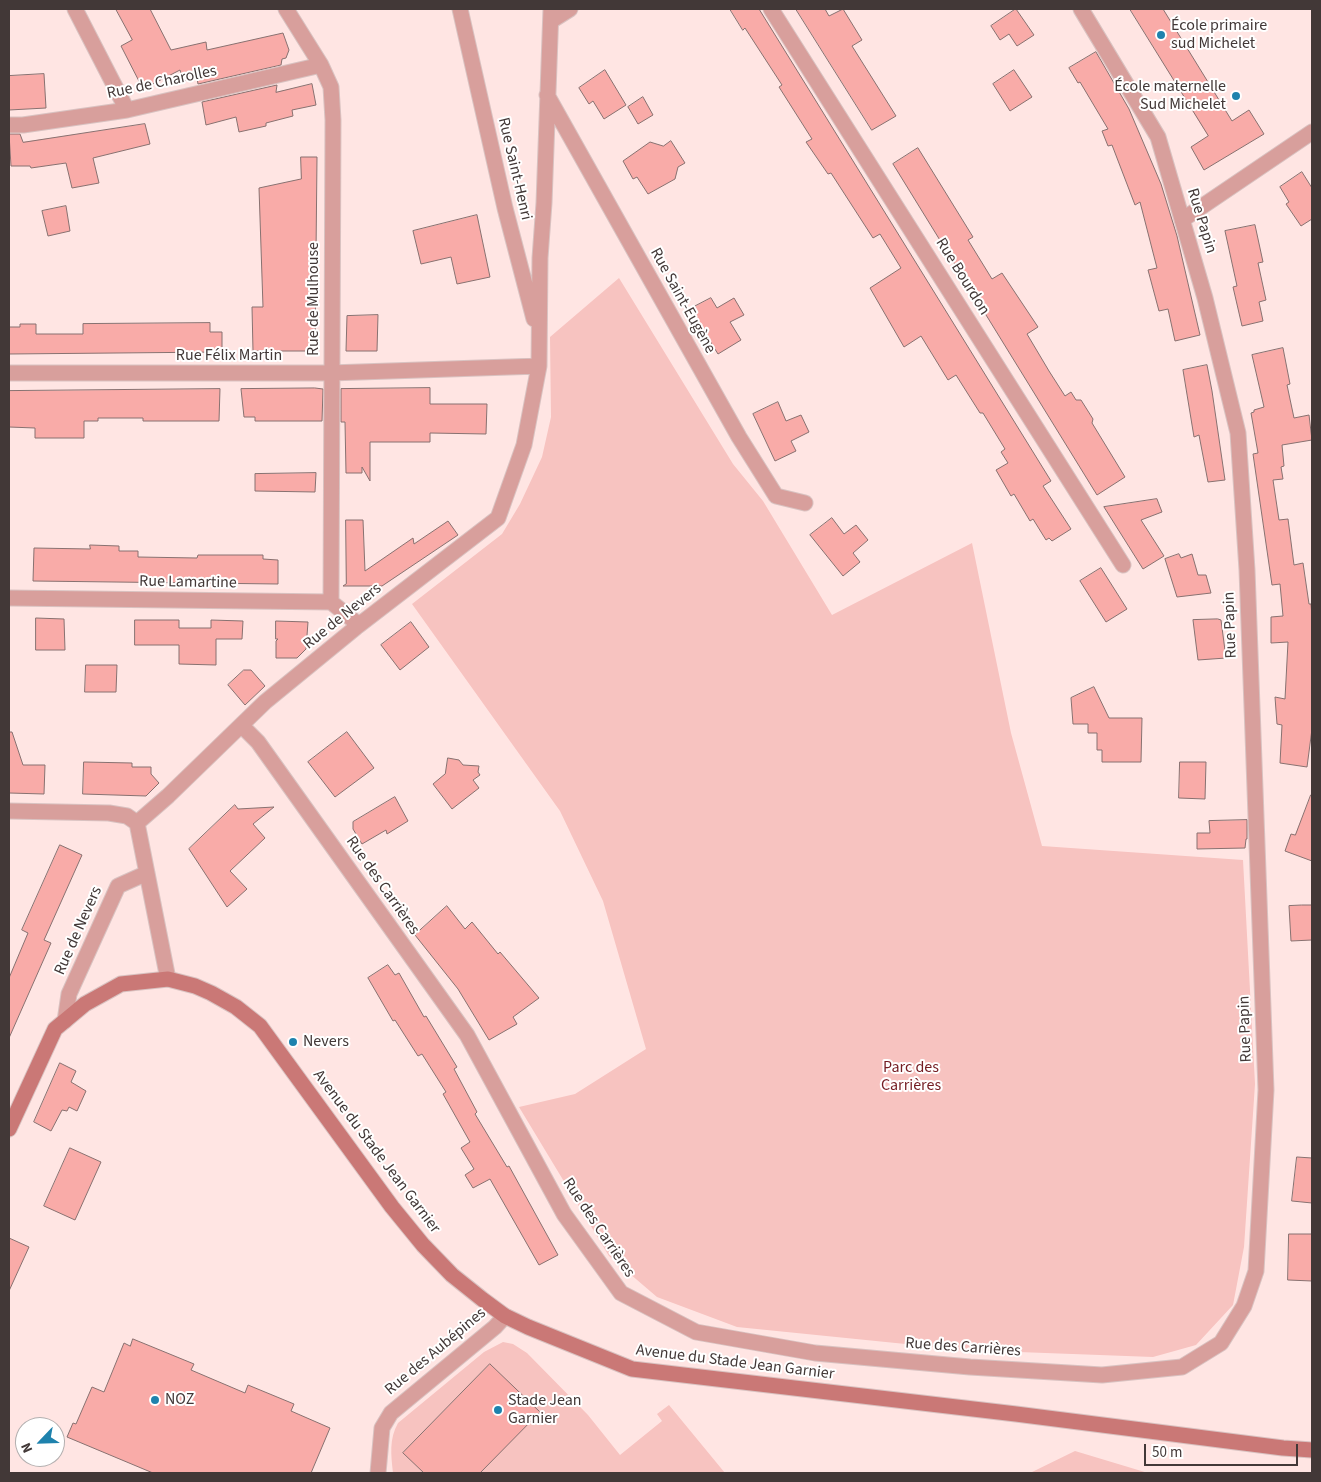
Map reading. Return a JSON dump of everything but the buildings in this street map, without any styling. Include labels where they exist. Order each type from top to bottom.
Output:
[{"type":"main road","name":"Avenue du Stade Jean Garnier","points":[[60,1025],[85,1004],[121,984],[168,979],[211,992],[236,1007],[260,1026],[392,1207],[423,1245],[452,1275],[505,1316],[632,1369],[1312,1450]]},
{"type":"main road","name":"Rue de Nevers","points":[[9,1129],[60,1025]]},
{"type":"street","points":[[75,9],[127,110]]},
{"type":"street","name":"Rue de Mulhouse","points":[[286,9],[331,87],[331,602]]},
{"type":"street","name":"Rue Saint-Henri","points":[[460,9],[505,208],[539,337]]},
{"type":"street","points":[[539,366],[540,258],[544,203],[551,15],[570,9]]},
{"type":"street","name":"Rue Bourdon","points":[[771,9],[1123,565]]},
{"type":"street","name":"Rue Papin","points":[[1081,9],[1158,137],[1206,298],[1238,433],[1247,570],[1266,1090],[1256,1271]]},
{"type":"street","name":"Rue de Charolles","points":[[9,125],[23,125],[127,110],[320,65]]},
{"type":"street","name":"Rue Saint-Eugène","points":[[547,94],[738,437],[776,496],[805,503]]},
{"type":"street","points":[[1182,220],[1312,132]]},
{"type":"street","name":"Rue Félix Martin","points":[[9,373],[330,373],[539,366]]},
{"type":"street","name":"Rue de Nevers","points":[[137,823],[168,796],[265,702],[359,625],[498,518],[524,445],[539,366]]},
{"type":"street","name":"Rue Lamartine","points":[[9,598],[331,602]]},
{"type":"street","points":[[331,602],[359,625]]},
{"type":"street","name":"Rue des Carrières","points":[[242,726],[258,742],[467,1035],[564,1214],[621,1293],[696,1332],[814,1354],[970,1367],[1102,1374],[1182,1367],[1220,1343],[1244,1306],[1256,1271]]},
{"type":"street","points":[[9,812],[109,813],[127,816],[137,823],[168,979]]},
{"type":"street","name":"Rue de Nevers","points":[[60,1025],[69,994],[118,886],[147,873]]},
{"type":"street","name":"Rue des Aubépines","points":[[378,1473],[382,1428],[391,1413],[495,1327],[505,1316]]},
{"type":"green space","name":"Parc des Carrières","points":[[619,278],[733,464],[763,501],[832,615],[972,543],[1011,733],[1042,846],[1243,860],[1255,1084],[1244,1247],[1233,1305],[1196,1345],[1153,1357],[965,1350],[737,1327],[657,1297],[609,1256],[519,1107],[575,1094],[646,1049],[603,901],[560,811],[412,604],[502,534],[520,504],[542,457],[551,417],[550,337]]},
{"type":"green space","name":"Stade Jean Garnier","points":[[503,1342],[513,1344],[527,1353],[588,1415],[620,1455],[662,1421],[657,1414],[669,1405],[725,1473],[393,1473],[392,1441],[398,1423],[484,1352]]},
{"type":"green space","points":[[1075,1451],[1148,1473],[1030,1473]]},
{"type":"place","name":"École primaire sud Michelet","points":[[1161,35]]},
{"type":"place","name":"École maternelle Sud Michelet","points":[[1236,96]]},
{"type":"place","name":"Nevers","points":[[293,1042]]},
{"type":"place","name":"NOZ","points":[[155,1400]]},
{"type":"place","name":"Stade Jean Garnier","points":[[498,1410]]}]
